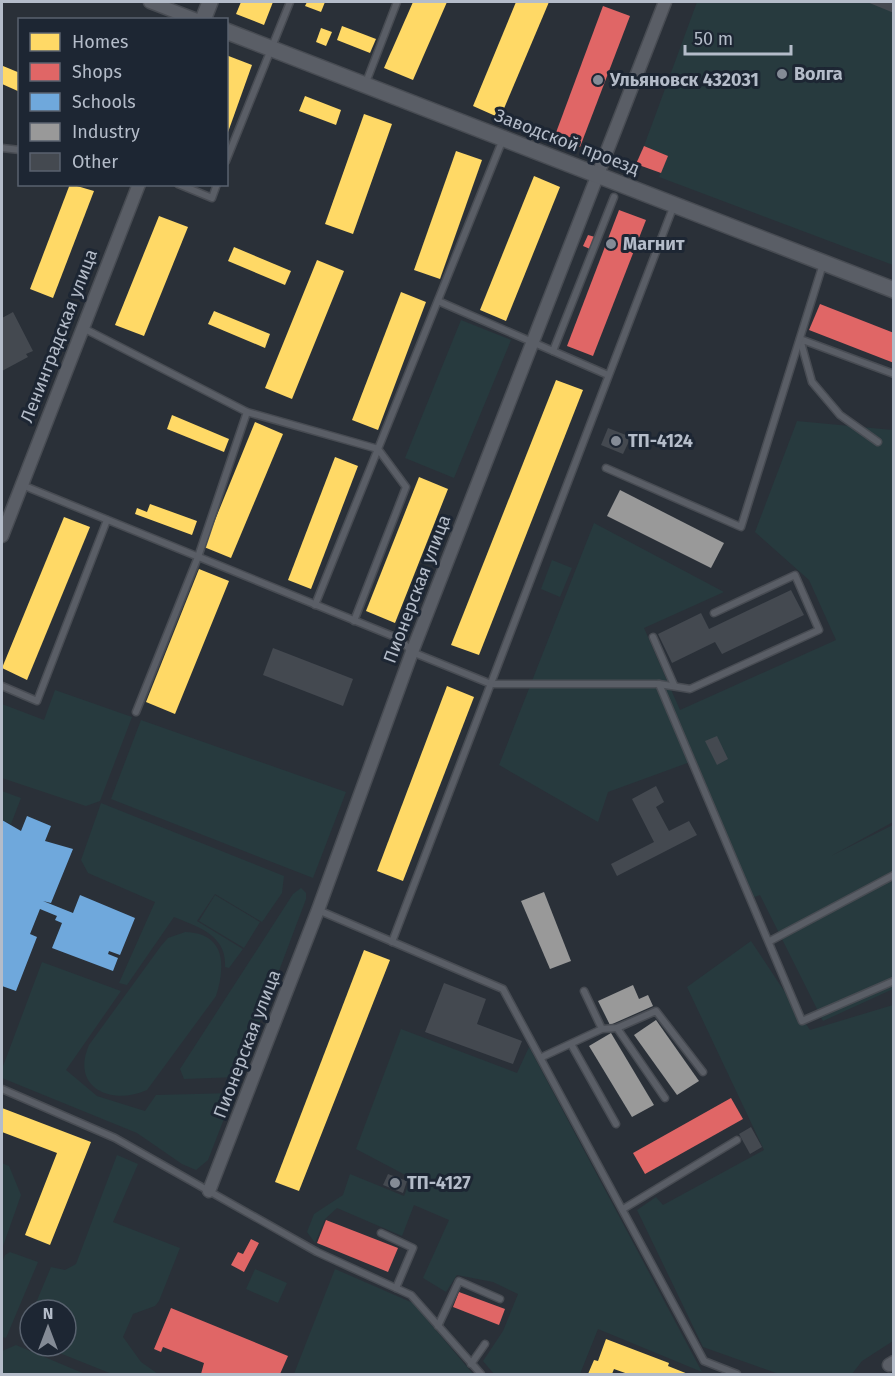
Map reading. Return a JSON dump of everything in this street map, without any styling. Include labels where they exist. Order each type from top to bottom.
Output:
[{"type":"street","points":[[150,2],[191,18]]},
{"type":"street","points":[[204,18],[210,2]]},
{"type":"street","name":"Пионерская улица","points":[[209,1191],[318,910],[412,652],[665,2]]},
{"type":"street","name":"Заводской проезд","points":[[228,32],[894,290]]},
{"type":"street","name":"Ленинградская улица","points":[[3,528],[22,485],[138,186]]},
{"type":"lane","points":[[228,156],[290,2]]},
{"type":"lane","points":[[365,85],[397,2]]},
{"type":"lane","points":[[315,605],[503,139]]},
{"type":"lane","points":[[2,147],[18,150]]},
{"type":"lane","points":[[183,186],[212,198],[216,186]]},
{"type":"lane","points":[[553,351],[614,197]]},
{"type":"lane","points":[[392,942],[674,205]]},
{"type":"lane","points":[[606,468],[741,527],[824,263]]},
{"type":"lane","points":[[438,301],[608,375]]},
{"type":"lane","points":[[83,328],[247,412],[378,449],[406,487],[354,621]]},
{"type":"lane","points":[[800,339],[894,374]]},
{"type":"lane","points":[[800,339],[812,382],[840,415],[878,442]]},
{"type":"lane","points":[[136,712],[198,557],[247,412]]},
{"type":"lane","points":[[22,485],[400,639],[412,652],[491,684],[659,684],[690,689],[819,630],[795,575],[714,613]]},
{"type":"lane","points":[[2,686],[37,700],[106,520]]},
{"type":"lane","points":[[653,637],[674,685]]},
{"type":"lane","points":[[659,684],[802,1021],[894,981]]},
{"type":"lane","points":[[770,941],[894,875]]},
{"type":"lane","points":[[318,910],[503,989],[542,1057],[704,1361],[737,1374]]},
{"type":"lane","points":[[584,991],[602,1029]]},
{"type":"lane","points":[[542,1057],[602,1029],[617,1028],[656,1011],[704,1072]]},
{"type":"lane","points":[[617,1028],[665,1098]]},
{"type":"lane","points":[[571,1044],[616,1124]]},
{"type":"lane","points":[[2,1089],[115,1138],[317,1252],[411,1295],[481,1374]]},
{"type":"lane","points":[[623,1209],[737,1140]]},
{"type":"lane","points":[[381,1233],[413,1248],[396,1288]]},
{"type":"lane","points":[[438,1326],[459,1281],[500,1299]]},
{"type":"lane","points":[[471,1364],[484,1344]]},
{"type":"green space","name":"Волга","points":[[697,2],[893,2],[893,265],[659,177],[667,156],[644,146]]},
{"type":"green space","points":[[461,320],[511,340],[454,478],[405,458]]},
{"type":"green space","points":[[797,421],[893,430],[893,822],[831,856],[893,825],[893,989],[823,1021],[760,895],[754,897],[693,761],[608,792],[598,822],[499,765],[594,523],[724,592],[644,628],[680,710],[836,640],[809,580],[755,532]]},
{"type":"green space","points":[[552,560],[572,568],[560,597],[541,589]]},
{"type":"green space","points":[[55,690],[132,717],[100,801],[86,806],[2,778],[2,704],[44,720]]},
{"type":"green space","points":[[141,720],[346,792],[313,878],[111,799]]},
{"type":"green space","points":[[2,791],[21,798],[11,824],[2,820]]},
{"type":"green space","points":[[101,803],[284,876],[282,893],[262,922],[215,894],[197,921],[243,949],[229,968],[225,967],[221,947],[216,940],[201,929],[174,917],[127,985],[119,983],[155,902],[88,873],[81,860]]},
{"type":"green space","points":[[301,888],[306,893],[306,899],[239,1077],[184,1079],[180,1069],[293,894]]},
{"type":"green space","points":[[215,895],[260,922],[244,948],[199,921]]},
{"type":"green space","points":[[185,932],[208,938],[219,953],[221,973],[216,996],[147,1090],[120,1096],[98,1090],[90,1082],[85,1072],[89,1045],[161,946],[168,938]]},
{"type":"green space","points":[[751,941],[810,1030],[893,1005],[893,1341],[862,1361],[852,1374],[779,1374],[703,1347],[637,1210],[656,1197],[663,1205],[764,1150],[687,987]]},
{"type":"green space","points":[[42,962],[121,991],[66,1070],[97,1096],[145,1111],[156,1095],[234,1093],[208,1160],[196,1170],[182,1164],[137,1133],[2,1078],[2,1069]]},
{"type":"green space","points":[[401,1029],[517,1073],[529,1047],[702,1372],[598,1329],[580,1374],[494,1374],[483,1361],[503,1331],[518,1294],[493,1282],[457,1275],[446,1292],[423,1278],[449,1220],[414,1205],[402,1236],[337,1208],[325,1219],[315,1243],[307,1232],[314,1214],[343,1195],[350,1174],[404,1196],[411,1178],[356,1149]]},
{"type":"green space","points":[[117,1155],[138,1164],[113,1222],[180,1248],[159,1301],[155,1306],[133,1314],[123,1337],[141,1362],[158,1374],[112,1374],[72,1358],[78,1358],[78,1298],[38,1298],[51,1267],[65,1270],[76,1264]]},
{"type":"green space","points":[[2,1163],[9,1166],[21,1195],[2,1249]]},
{"type":"green space","points":[[10,1252],[38,1262],[23,1298],[18,1298],[18,1310],[6,1338],[2,1337],[2,1263],[5,1255]]},
{"type":"green space","points":[[255,1269],[287,1283],[278,1303],[246,1289]]},
{"type":"green space","points":[[335,1269],[413,1303],[473,1374],[294,1374]]},
{"type":"green space","points":[[16,1345],[18,1346],[18,1358],[47,1358],[85,1374],[2,1374],[2,1351]]},
{"type":"building: Homes","points":[[241,2],[273,2],[264,25],[236,14]]},
{"type":"building: Homes","points":[[307,2],[325,2],[321,12],[305,6]]},
{"type":"building: Homes","points":[[413,2],[447,2],[413,80],[384,68]]},
{"type":"building: Homes","points":[[516,2],[549,2],[500,118],[473,106]]},
{"type":"building: Homes","points":[[342,26],[376,39],[370,53],[337,40]]},
{"type":"building: Homes","points":[[321,28],[332,32],[326,46],[316,42]]},
{"type":"building: Homes","points":[[228,56],[252,65],[228,132]]},
{"type":"building: Homes","points":[[3,66],[18,72],[18,91],[2,84]]},
{"type":"building: Homes","points":[[305,96],[341,110],[336,125],[299,111]]},
{"type":"building: Homes","points":[[364,114],[392,124],[353,234],[325,224]]},
{"type":"building: Homes","points":[[456,151],[482,160],[440,279],[414,270]]},
{"type":"building: Homes","points":[[534,176],[560,187],[506,321],[480,310]]},
{"type":"building: Homes","points":[[69,186],[94,191],[53,298],[30,289]]},
{"type":"building: Homes","points":[[159,216],[188,227],[144,336],[115,325]]},
{"type":"building: Homes","points":[[234,247],[291,271],[285,285],[228,261]]},
{"type":"building: Homes","points":[[317,260],[344,271],[292,399],[265,388]]},
{"type":"building: Homes","points":[[401,292],[426,302],[378,430],[352,420]]},
{"type":"building: Homes","points":[[214,311],[270,334],[265,348],[208,324]]},
{"type":"building: Homes","points":[[556,380],[583,390],[479,655],[451,645]]},
{"type":"building: Homes","points":[[172,415],[229,439],[224,452],[167,429]]},
{"type":"building: Homes","points":[[255,422],[283,434],[231,558],[204,547]]},
{"type":"building: Homes","points":[[335,457],[358,466],[311,589],[288,580]]},
{"type":"building: Homes","points":[[419,477],[448,489],[395,623],[366,611]]},
{"type":"building: Homes","points":[[150,504],[197,521],[192,535],[135,514],[137,508],[147,512]]},
{"type":"building: Homes","points":[[64,517],[90,527],[27,680],[2,668]]},
{"type":"building: Homes","points":[[199,569],[229,581],[175,714],[146,702]]},
{"type":"building: Homes","points":[[447,686],[474,697],[403,881],[377,871]]},
{"type":"building: Homes","points":[[364,950],[390,960],[299,1191],[275,1182]]},
{"type":"building: Homes","points":[[2,1108],[91,1142],[50,1245],[25,1235],[57,1153],[2,1132]]},
{"type":"building: Homes","points":[[606,1339],[669,1363],[668,1366],[688,1374],[628,1374],[614,1369],[612,1374],[588,1374],[594,1360],[598,1361]]},
{"type":"building: Shops","points":[[603,6],[630,16],[580,147],[554,138]]},
{"type":"building: Shops","points":[[644,146],[668,156],[661,173],[636,164]]},
{"type":"building: Shops","points":[[619,210],[646,220],[593,356],[567,346]]},
{"type":"building: Shops","points":[[588,235],[595,237],[590,249],[583,246]]},
{"type":"building: Shops","points":[[820,304],[894,333],[894,363],[809,330]]},
{"type":"building: Shops","points":[[731,1098],[743,1119],[645,1174],[633,1153]]},
{"type":"building: Shops","points":[[326,1220],[398,1248],[388,1272],[317,1243]]},
{"type":"building: Shops","points":[[251,1239],[259,1243],[244,1272],[231,1265],[238,1252],[243,1254]]},
{"type":"building: Shops","points":[[459,1292],[505,1309],[499,1325],[453,1307]]},
{"type":"building: Shops","points":[[171,1308],[288,1356],[280,1374],[201,1374],[204,1363],[163,1347],[161,1352],[154,1349]]},
{"type":"building: Schools","points":[[27,816],[51,826],[45,841],[73,849],[51,903],[43,901],[73,913],[80,895],[135,918],[120,955],[109,951],[108,954],[118,958],[113,971],[52,948],[62,923],[55,920],[57,916],[40,909],[30,934],[37,937],[16,991],[2,986],[2,820],[21,831]]},
{"type":"building: Industry","points":[[620,490],[724,543],[711,568],[607,516]]},
{"type":"building: Industry","points":[[544,892],[571,961],[550,969],[521,901]]},
{"type":"building: Industry","points":[[633,985],[639,999],[648,995],[653,1006],[610,1025],[598,1001]]},
{"type":"building: Industry","points":[[656,1020],[699,1081],[677,1095],[634,1035]]},
{"type":"building: Industry","points":[[611,1033],[654,1105],[632,1117],[589,1046]]},
{"type":"building: Other","points":[[867,2],[894,2],[894,13]]},
{"type":"building: Other","points":[[13,312],[33,351],[26,354],[28,357],[2,371],[2,318]]},
{"type":"building: Other","name":"ТП-4124","points":[[608,428],[631,437],[623,454],[601,445]]},
{"type":"building: Other","points":[[791,590],[804,615],[722,654],[715,642],[672,663],[658,634],[701,613],[709,629]]},
{"type":"building: Other","points":[[273,648],[353,679],[343,706],[263,675]]},
{"type":"building: Other","points":[[717,736],[728,759],[717,765],[705,741]]},
{"type":"building: Other","points":[[656,786],[664,802],[656,807],[669,831],[689,821],[697,835],[617,876],[611,864],[654,842],[632,799]]},
{"type":"building: Other","points":[[444,983],[486,999],[477,1024],[522,1041],[513,1064],[425,1032]]},
{"type":"building: Other","points":[[751,1127],[762,1147],[750,1154],[739,1134]]},
{"type":"building: Other","name":"ТП-4127","points":[[388,1174],[407,1181],[403,1193],[383,1185]]},
{"type":"place","name":"Волга","points":[[782,74]]},
{"type":"place","name":"Ульяновск 432031","points":[[598,80]]},
{"type":"place","name":"Магнит","points":[[611,244]]},
{"type":"place","name":"ТП-4124","points":[[616,441]]},
{"type":"place","name":"ТП-4127","points":[[395,1183]]}]
